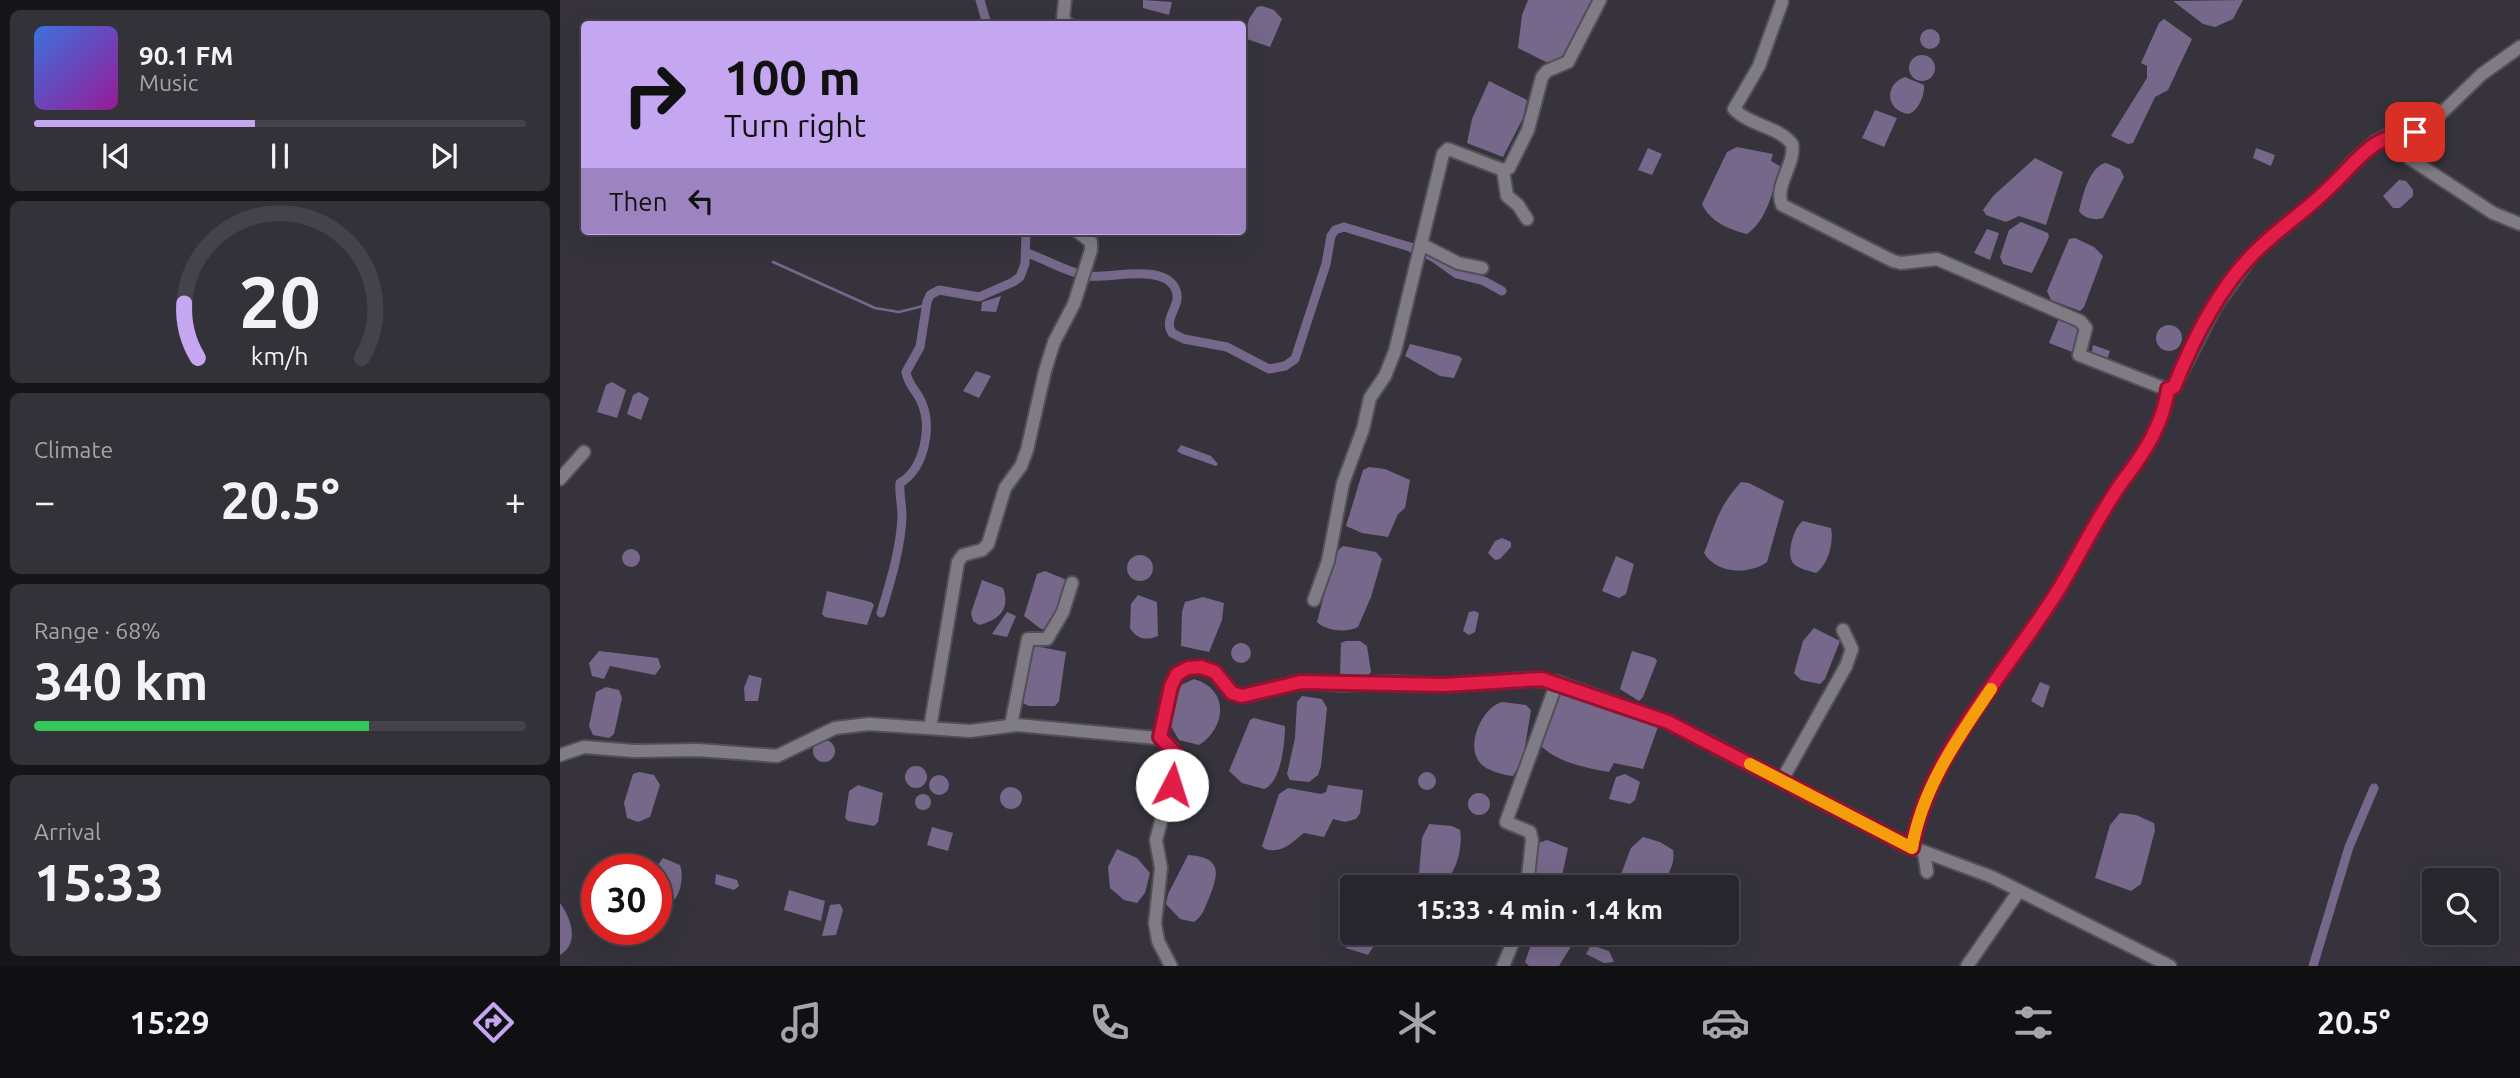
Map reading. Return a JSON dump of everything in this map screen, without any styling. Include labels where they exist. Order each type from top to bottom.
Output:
[{"type":"street","points":[[1065,0],[1065,21]]},
{"type":"street","points":[[1314,600],[1331,552],[1343,483],[1363,429],[1370,398],[1385,376],[1395,352],[1411,295],[1419,249],[1443,154],[1448,149],[1503,170],[1509,168],[1528,130],[1542,77],[1547,71],[1568,62],[1600,0]]},
{"type":"street","points":[[1782,2],[1759,66],[1734,109],[1742,118],[1779,134],[1791,144],[1792,156],[1781,193],[1782,205],[1893,261],[1901,263],[1937,259],[2080,321],[2086,328],[2079,355],[2168,389],[2174,387],[2215,306],[2253,254],[2330,188],[2375,142],[2386,136],[2421,130]]},
{"type":"street","points":[[2520,47],[2482,74],[2421,130],[2409,158],[2493,213],[2520,224]]},
{"type":"street","points":[[1503,170],[1507,196],[1518,205],[1527,219]]},
{"type":"street","points":[[930,728],[958,562],[963,555],[982,550],[988,544],[1005,488],[1021,466],[1051,351],[1086,268],[1091,242],[1082,235]]},
{"type":"street","points":[[1419,249],[1458,263],[1482,268]]},
{"type":"street","points":[[1927,872],[1918,850],[1919,813],[1945,760],[2057,592],[2150,443],[2162,416],[2168,389]]},
{"type":"street","points":[[560,479],[584,452]]},
{"type":"street","points":[[1011,725],[1028,639],[1046,639],[1063,612],[1072,583]]},
{"type":"street","points":[[1782,780],[1846,667],[1852,649],[1843,630]]},
{"type":"street","points":[[1160,737],[1171,686],[1177,674],[1188,668],[1201,667],[1215,672],[1232,693],[1242,696],[1301,682],[1345,685],[1392,682],[1444,685],[1522,679],[1557,682],[1668,722],[1918,850],[1974,869],[2170,966]]},
{"type":"street","points":[[1529,875],[1532,840],[1530,832],[1506,822],[1557,682]]},
{"type":"street","points":[[560,755],[584,747],[634,751],[698,750],[777,756],[835,728],[848,725],[983,731],[1011,725],[1147,739],[1160,737],[1174,749],[1178,759],[1156,841],[1161,867],[1154,923],[1158,941],[1171,966]]},
{"type":"street","points":[[1967,966],[2019,891]]},
{"type":"street","points":[[1503,966],[1512,945]]},
{"type":"shaded area","points":[[1143,0],[1172,2],[1169,15],[1143,8]]},
{"type":"shaded area","points":[[1528,0],[1593,0],[1561,62],[1546,62],[1518,48],[1522,15]]},
{"type":"shaded area","points":[[2243,0],[2233,19],[2215,27],[2203,24],[2173,1]]},
{"type":"shaded area","points":[[1257,7],[1274,10],[1282,19],[1270,47],[1246,39],[1249,19]]},
{"type":"shaded area","points":[[2164,19],[2192,39],[2168,90],[2155,97],[2133,143],[2128,144],[2111,136],[2147,78],[2147,66],[2141,63],[2159,23]]},
{"type":"shaded area","points":[[1930,29],[1937,32],[1940,39],[1937,46],[1930,49],[1923,46],[1920,39],[1923,32]]},
{"type":"shaded area","points":[[1922,55],[1931,59],[1935,68],[1931,77],[1922,81],[1913,77],[1909,68],[1913,59]]},
{"type":"shaded area","points":[[1905,77],[1924,85],[1921,101],[1909,114],[1895,108],[1890,97],[1893,85]]},
{"type":"shaded area","points":[[1489,81],[1527,100],[1523,118],[1503,157],[1467,143],[1472,119]]},
{"type":"shaded area","points":[[1875,110],[1897,118],[1884,147],[1862,138]]},
{"type":"shaded area","points":[[1737,147],[1773,154],[1771,161],[1780,166],[1765,213],[1747,234],[1721,224],[1702,204],[1727,152]]},
{"type":"shaded area","points":[[1648,148],[1662,154],[1652,175],[1638,170]]},
{"type":"shaded area","points":[[2256,148],[2275,155],[2271,166],[2253,158]]},
{"type":"shaded area","points":[[2035,158],[2063,172],[2046,225],[2019,216],[2006,222],[1986,215],[1983,210],[1993,196]]},
{"type":"shaded area","points":[[2106,163],[2120,169],[2124,177],[2103,218],[2090,218],[2079,211],[2082,198],[2095,169]]},
{"type":"shaded area","points":[[2399,180],[2406,181],[2413,190],[2413,196],[2400,208],[2393,208],[2383,196]]},
{"type":"shaded area","points":[[2021,222],[2048,233],[2049,237],[2032,273],[2003,264],[2000,257],[2009,230]]},
{"type":"shaded area","points":[[1987,229],[1999,233],[1990,260],[1974,253]]},
{"type":"shaded area","points":[[2075,238],[2094,247],[2103,256],[2084,307],[2080,311],[2051,300],[2047,291],[2069,239]]},
{"type":"shaded area","points":[[1001,296],[996,312],[981,311],[982,302]]},
{"type":"shaded area","points":[[2059,318],[2077,324],[2081,330],[2075,353],[2049,343]]},
{"type":"shaded area","points":[[2169,325],[2178,329],[2182,338],[2178,347],[2169,351],[2160,347],[2156,338],[2160,329]]},
{"type":"shaded area","points":[[1410,344],[1459,356],[1462,359],[1454,378],[1440,376],[1405,356]]},
{"type":"shaded area","points":[[2093,345],[2110,351],[2107,360],[2091,356]]},
{"type":"shaded area","points":[[976,371],[991,376],[979,398],[963,391]]},
{"type":"shaded area","points":[[612,382],[626,390],[617,418],[597,412],[606,385]]},
{"type":"shaded area","points":[[639,392],[649,398],[641,420],[627,414],[633,395]]},
{"type":"shaded area","points":[[1181,445],[1211,456],[1218,464],[1216,466],[1182,454],[1177,451]]},
{"type":"shaded area","points":[[1369,467],[1385,469],[1410,480],[1405,508],[1398,514],[1388,537],[1362,533],[1346,526],[1363,470]]},
{"type":"shaded area","points":[[1741,482],[1749,483],[1784,501],[1767,562],[1751,569],[1724,569],[1709,560],[1704,553],[1722,508]]},
{"type":"shaded area","points":[[1803,521],[1831,528],[1829,553],[1824,565],[1816,573],[1799,567],[1791,560],[1792,541]]},
{"type":"shaded area","points":[[1502,538],[1511,542],[1511,547],[1500,559],[1495,560],[1488,553],[1495,541]]},
{"type":"shaded area","points":[[1343,546],[1376,552],[1382,559],[1371,597],[1358,627],[1343,630],[1331,629],[1317,622],[1335,553]]},
{"type":"shaded area","points":[[627,549],[635,549],[640,558],[638,565],[627,567],[622,562],[622,554]]},
{"type":"shaded area","points":[[1140,555],[1149,559],[1153,568],[1149,577],[1140,581],[1131,577],[1127,568],[1131,559]]},
{"type":"shaded area","points":[[1616,556],[1634,564],[1626,594],[1619,598],[1602,591]]},
{"type":"shaded area","points":[[1045,571],[1067,580],[1059,608],[1047,629],[1041,629],[1024,616],[1037,574]]},
{"type":"shaded area","points":[[982,580],[1003,588],[1005,602],[997,617],[979,625],[973,621],[971,613]]},
{"type":"shaded area","points":[[827,591],[871,602],[874,605],[867,625],[825,617],[822,614]]},
{"type":"shaded area","points":[[1138,595],[1157,602],[1158,636],[1142,638],[1135,635],[1130,628],[1131,604]]},
{"type":"shaded area","points":[[1203,597],[1224,603],[1222,620],[1209,652],[1181,646],[1185,602]]},
{"type":"shaded area","points":[[1007,612],[1016,616],[1007,637],[992,634]]},
{"type":"shaded area","points":[[1469,612],[1479,613],[1475,632],[1469,635],[1463,631]]},
{"type":"shaded area","points":[[1814,628],[1840,641],[1825,679],[1820,684],[1801,680],[1794,673],[1803,641]]},
{"type":"shaded area","points":[[1360,641],[1367,646],[1371,672],[1366,678],[1340,677],[1341,643]]},
{"type":"shaded area","points":[[1241,643],[1248,646],[1251,653],[1248,660],[1241,663],[1234,660],[1231,653],[1234,646]]},
{"type":"shaded area","points":[[1035,646],[1066,652],[1059,701],[1055,706],[1029,706],[1023,703],[1024,677]]},
{"type":"shaded area","points":[[599,651],[658,658],[661,667],[655,675],[610,666],[604,679],[592,676],[589,663]]},
{"type":"shaded area","points":[[1632,651],[1657,661],[1639,701],[1620,689]]},
{"type":"shaded area","points":[[749,675],[762,678],[758,701],[745,701],[744,688]]},
{"type":"shaded area","points":[[1194,679],[1213,691],[1220,709],[1215,728],[1199,745],[1179,740],[1169,723],[1181,685]]},
{"type":"shaded area","points":[[2040,682],[2050,686],[2043,708],[2031,701]]},
{"type":"shaded area","points":[[606,687],[619,690],[622,698],[614,734],[609,738],[593,735],[589,726],[596,692]]},
{"type":"shaded area","points":[[1567,692],[1659,724],[1643,769],[1614,763],[1609,772],[1590,768],[1562,760],[1539,744],[1559,695]]},
{"type":"shaded area","points":[[1302,696],[1322,699],[1327,708],[1321,766],[1318,775],[1309,782],[1290,780],[1287,774],[1295,738],[1297,702]]},
{"type":"shaded area","points":[[1502,702],[1526,705],[1531,710],[1523,759],[1513,776],[1496,772],[1481,764],[1474,748],[1482,719],[1495,705]]},
{"type":"shaded area","points":[[1254,718],[1285,726],[1278,771],[1270,785],[1264,789],[1242,783],[1229,771],[1250,720]]},
{"type":"shaded area","points":[[824,740],[834,747],[835,751],[828,761],[824,762],[814,755],[813,751],[820,741]]},
{"type":"shaded area","points":[[916,766],[924,769],[927,777],[924,785],[916,788],[908,785],[905,777],[908,769]]},
{"type":"shaded area","points":[[639,772],[654,775],[660,785],[650,817],[638,822],[627,818],[624,803],[633,774]]},
{"type":"shaded area","points":[[1423,772],[1431,772],[1436,781],[1434,788],[1423,790],[1418,785],[1418,777]]},
{"type":"shaded area","points":[[1625,774],[1640,782],[1635,800],[1630,804],[1609,799],[1616,777]]},
{"type":"shaded area","points":[[939,775],[946,778],[949,785],[946,792],[939,795],[932,792],[929,785],[932,778]]},
{"type":"shaded area","points":[[858,785],[883,793],[878,822],[874,826],[845,818],[849,791]]},
{"type":"shaded area","points":[[1328,785],[1363,790],[1360,813],[1356,819],[1345,822],[1333,819],[1324,837],[1304,833],[1281,849],[1271,850],[1262,846],[1279,794],[1288,788],[1321,794],[1326,792]]},
{"type":"shaded area","points":[[1011,787],[1019,790],[1022,798],[1019,806],[1011,809],[1003,806],[1000,798],[1003,790]]},
{"type":"shaded area","points":[[1479,793],[1487,796],[1490,804],[1487,812],[1479,815],[1471,812],[1468,804],[1471,796]]},
{"type":"shaded area","points":[[920,794],[926,794],[931,802],[929,808],[920,810],[915,805],[915,799]]},
{"type":"shaded area","points":[[2120,813],[2136,815],[2154,823],[2155,830],[2141,884],[2131,891],[2095,878],[2110,825]]},
{"type":"shaded area","points":[[1429,824],[1452,826],[1460,830],[1458,857],[1450,875],[1419,874],[1422,838]]},
{"type":"shaded area","points":[[932,827],[953,833],[948,851],[927,845]]},
{"type":"shaded area","points":[[1643,837],[1660,842],[1673,850],[1672,865],[1667,875],[1621,875],[1631,848]]},
{"type":"shaded area","points":[[1547,840],[1568,848],[1562,875],[1540,875],[1534,870],[1538,843]]},
{"type":"shaded area","points":[[1117,849],[1137,858],[1150,873],[1145,893],[1137,903],[1124,900],[1110,888],[1108,867]]},
{"type":"shaded area","points":[[1188,855],[1207,859],[1215,867],[1216,873],[1205,908],[1194,922],[1180,919],[1166,904],[1168,894]]},
{"type":"shaded area","points":[[672,862],[680,865],[682,877],[672,903]]},
{"type":"shaded area","points":[[716,874],[737,880],[739,886],[734,890],[715,884]]},
{"type":"shaded area","points":[[789,890],[825,901],[821,921],[784,910]]},
{"type":"shaded area","points":[[560,903],[570,923],[572,937],[566,950],[560,955]]},
{"type":"shaded area","points":[[840,904],[843,910],[836,935],[822,936],[830,905]]},
{"type":"shaded area","points":[[1347,945],[1374,945],[1368,955],[1346,948]]},
{"type":"shaded area","points":[[1531,945],[1571,945],[1559,966],[1529,966],[1525,962]]},
{"type":"shaded area","points":[[1591,945],[1609,951],[1614,962],[1604,963],[1586,954]]},
{"type":"waterway","points":[[980,0],[986,21]]},
{"type":"waterway","points":[[1027,253],[1088,276],[1147,274],[1168,280],[1177,294],[1170,322],[1172,333],[1184,339],[1227,347],[1269,369],[1285,366],[1295,359],[1335,230],[1344,227],[1410,247],[1433,257],[1457,274],[1484,281],[1502,291]]},
{"type":"waterway","points":[[881,613],[900,540],[900,483],[915,468],[926,435],[925,411],[906,372],[920,347],[927,302],[930,295],[939,290],[979,297],[1013,282],[1020,277],[1025,264],[1026,235]]},
{"type":"waterway","points":[[773,262],[875,308],[899,312],[927,305]]},
{"type":"waterway","points":[[2313,966],[2349,847],[2374,788]]},
{"type":"slow traffic","points":[[1750,764],[1840,808],[1912,848],[1922,805],[1945,760],[1991,689]]},
{"type":"route","points":[[1172,785],[1178,764],[1177,755],[1160,737],[1171,686],[1177,674],[1188,668],[1201,667],[1215,672],[1232,693],[1242,696],[1281,689],[1301,682],[1444,685],[1542,679],[1668,722],[1811,796],[1840,808],[1912,848],[1919,813],[1945,760],[2057,592],[2126,477],[2150,443],[2166,405],[2168,389],[2174,387],[2215,306],[2237,273],[2253,254],[2330,188],[2375,142],[2386,136],[2415,132]]}]
